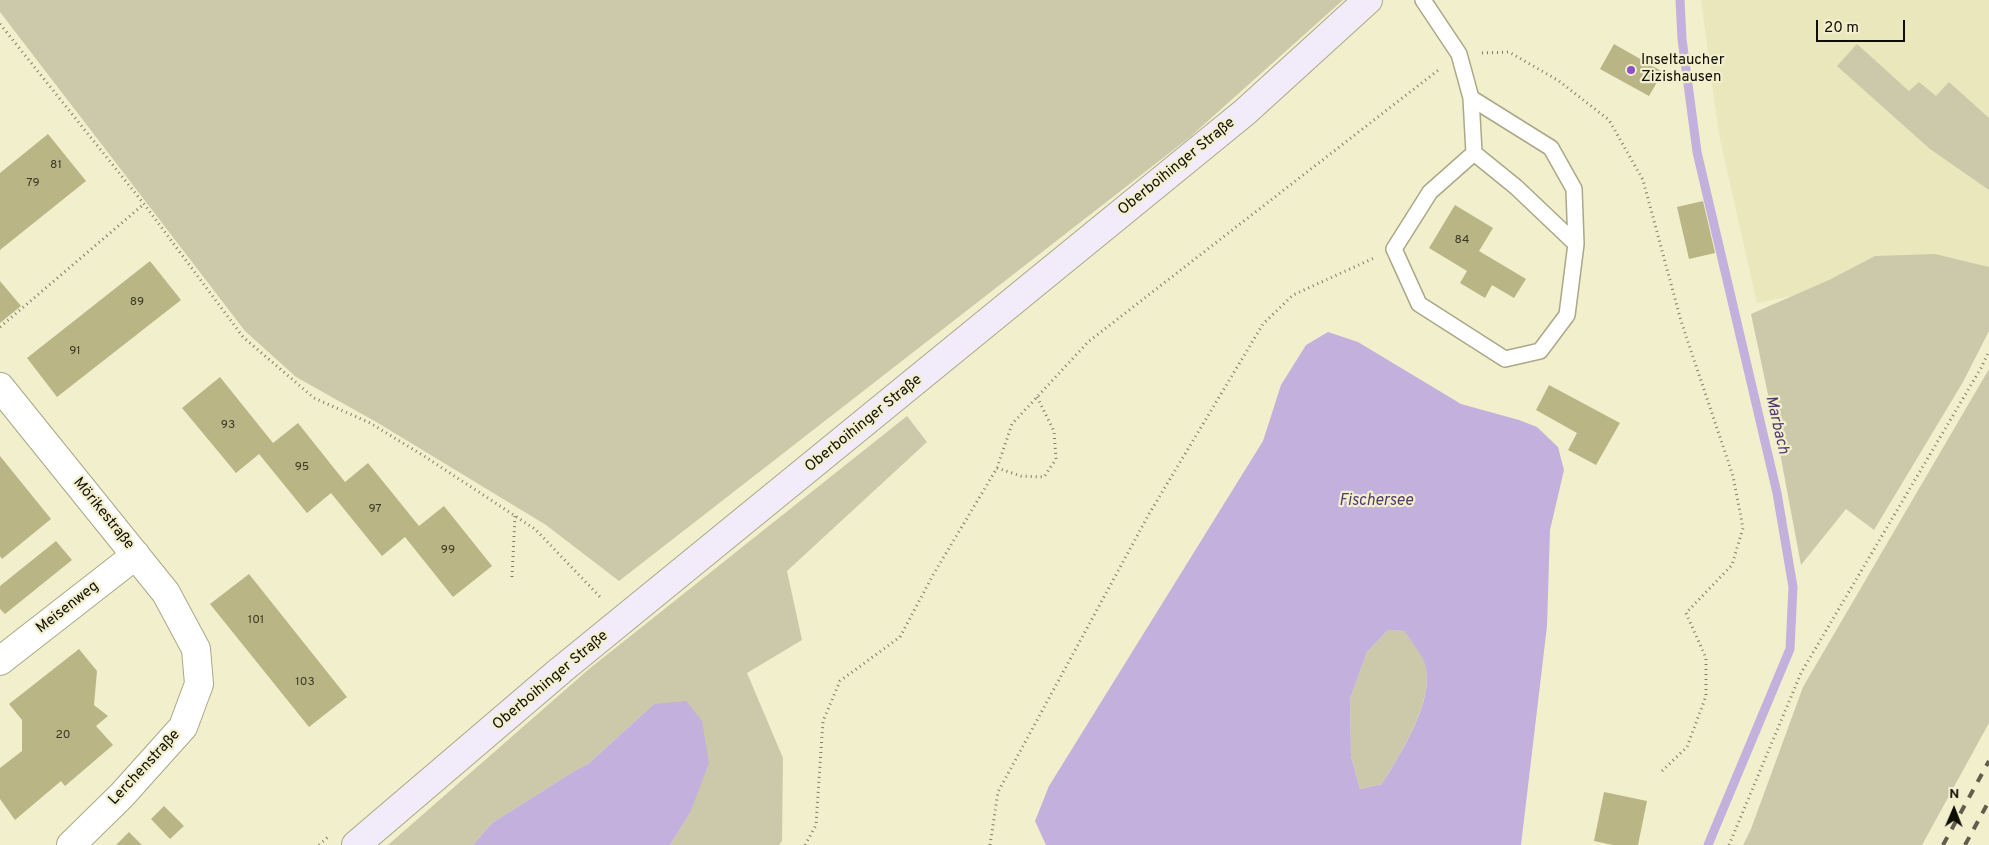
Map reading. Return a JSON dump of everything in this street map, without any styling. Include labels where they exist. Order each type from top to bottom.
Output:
[{"type":"main road","name":"Oberboihinger Straße","points":[[356,845],[561,670],[1245,112],[1368,0]]},
{"type":"street","name":"Mörikestraße","points":[[0,387],[166,593],[196,649]]},
{"type":"street","name":"Meisenweg","points":[[0,661],[136,555]]},
{"type":"street","name":"Lerchenstraße","points":[[71,845],[122,795],[183,727],[199,684],[196,649]]},
{"type":"lane","points":[[1423,0],[1459,54],[1471,98],[1474,153],[1516,187],[1576,244]]},
{"type":"lane","points":[[1471,98],[1551,148],[1574,189],[1576,244],[1567,315],[1540,351],[1505,359],[1419,304],[1394,249],[1430,192],[1474,153]]},
{"type":"path","points":[[0,24],[144,204],[243,337],[314,398],[370,423],[535,529],[606,603]]},
{"type":"path","points":[[0,327],[144,204]]},
{"type":"path","points":[[990,845],[998,792],[1149,514],[1263,324],[1293,295],[1394,249]]},
{"type":"path","points":[[1729,845],[1801,673],[1989,351]]},
{"type":"path","points":[[997,468],[1021,476],[1044,477],[1056,460],[1054,431],[1037,397]]},
{"type":"path","points":[[512,577],[515,516]]},
{"type":"path","points":[[805,845],[816,825],[823,721],[840,681],[900,637],[933,575]]},
{"type":"shaded area","points":[[0,0],[1343,0],[1190,137],[619,581],[546,525],[378,423],[296,377],[245,331],[0,12]]},
{"type":"shaded area","points":[[1701,0],[1989,0],[1989,306],[1831,288],[1757,303],[1719,135]]},
{"type":"shaded area","points":[[1857,44],[1909,91],[1919,82],[1936,96],[1949,82],[1989,118],[1989,190],[1930,149],[1837,66]]},
{"type":"shaded area","points":[[1935,254],[1989,267],[1989,331],[1963,382],[1874,530],[1846,509],[1801,565],[1751,314],[1829,280],[1875,256]]},
{"type":"shaded area","points":[[1989,369],[1989,723],[1922,845],[1743,845],[1751,829],[1803,687]]},
{"type":"shaded area","points":[[907,416],[927,442],[787,571],[802,640],[747,673],[783,758],[782,841],[779,845],[670,845],[690,813],[654,704],[588,764],[492,823],[473,845],[388,845],[589,669]]},
{"type":"shaded area","points":[[1388,630],[1404,631],[1422,656],[1426,671],[1426,687],[1416,722],[1408,740],[1382,784],[1360,789],[1351,756],[1350,699],[1367,652]]},
{"type":"water","name":"Fischersee","points":[[1328,332],[1358,342],[1461,404],[1537,427],[1558,447],[1564,470],[1550,530],[1547,626],[1521,845],[1046,845],[1035,821],[1049,786],[1263,441],[1281,385],[1306,345]],"holes":[[[1388,630],[1404,631],[1422,657],[1426,672],[1426,688],[1422,705],[1408,740],[1382,784],[1360,789],[1351,756],[1350,699],[1367,652]]]},
{"type":"water","points":[[686,701],[702,721],[709,763],[690,813],[670,845],[473,845],[492,823],[588,764],[654,704]]},
{"type":"building","name":"Inseltaucher Zizishausen","points":[[1614,44],[1663,72],[1649,96],[1600,69]]},
{"type":"building","points":[[48,134],[86,181],[0,250],[0,173]]},
{"type":"building","points":[[1703,201],[1715,253],[1689,259],[1677,207]]},
{"type":"building","points":[[1455,205],[1493,228],[1479,251],[1526,279],[1514,298],[1492,285],[1485,298],[1460,283],[1467,271],[1429,248]]},
{"type":"building","points":[[150,261],[181,300],[57,397],[27,358]]},
{"type":"building","points":[[0,281],[21,306],[0,323]]},
{"type":"building","points":[[220,377],[273,443],[298,423],[345,482],[368,463],[419,526],[444,506],[492,566],[453,597],[405,537],[382,556],[331,493],[307,513],[259,454],[236,473],[182,408]]},
{"type":"building","points":[[1549,385],[1620,423],[1596,465],[1568,450],[1577,433],[1536,410]]},
{"type":"building","points":[[0,456],[51,519],[2,559],[0,556]]},
{"type":"building","points":[[56,541],[72,560],[5,614],[0,609],[0,586]]},
{"type":"building","points":[[249,574],[347,697],[309,727],[210,604]]},
{"type":"building","points":[[79,649],[97,671],[94,705],[108,716],[96,726],[113,745],[65,786],[61,781],[15,820],[0,799],[0,768],[22,751],[22,720],[9,704]]},
{"type":"building","points":[[1604,792],[1647,801],[1638,845],[1613,845],[1594,841]]},
{"type":"building","points":[[164,806],[184,826],[170,839],[151,819]]},
{"type":"building","points":[[129,832],[142,845],[116,845]]},
{"type":"waterway","name":"Marbach","points":[[1680,0],[1682,39],[1697,152],[1777,493],[1793,587],[1790,649],[1708,845]]},
{"type":"railway","points":[[1943,845],[1989,761]]},
{"type":"railway","points":[[1965,845],[1989,801]]},
{"type":"place","name":"Inseltaucher Zizishausen","points":[[1631,70]]}]
